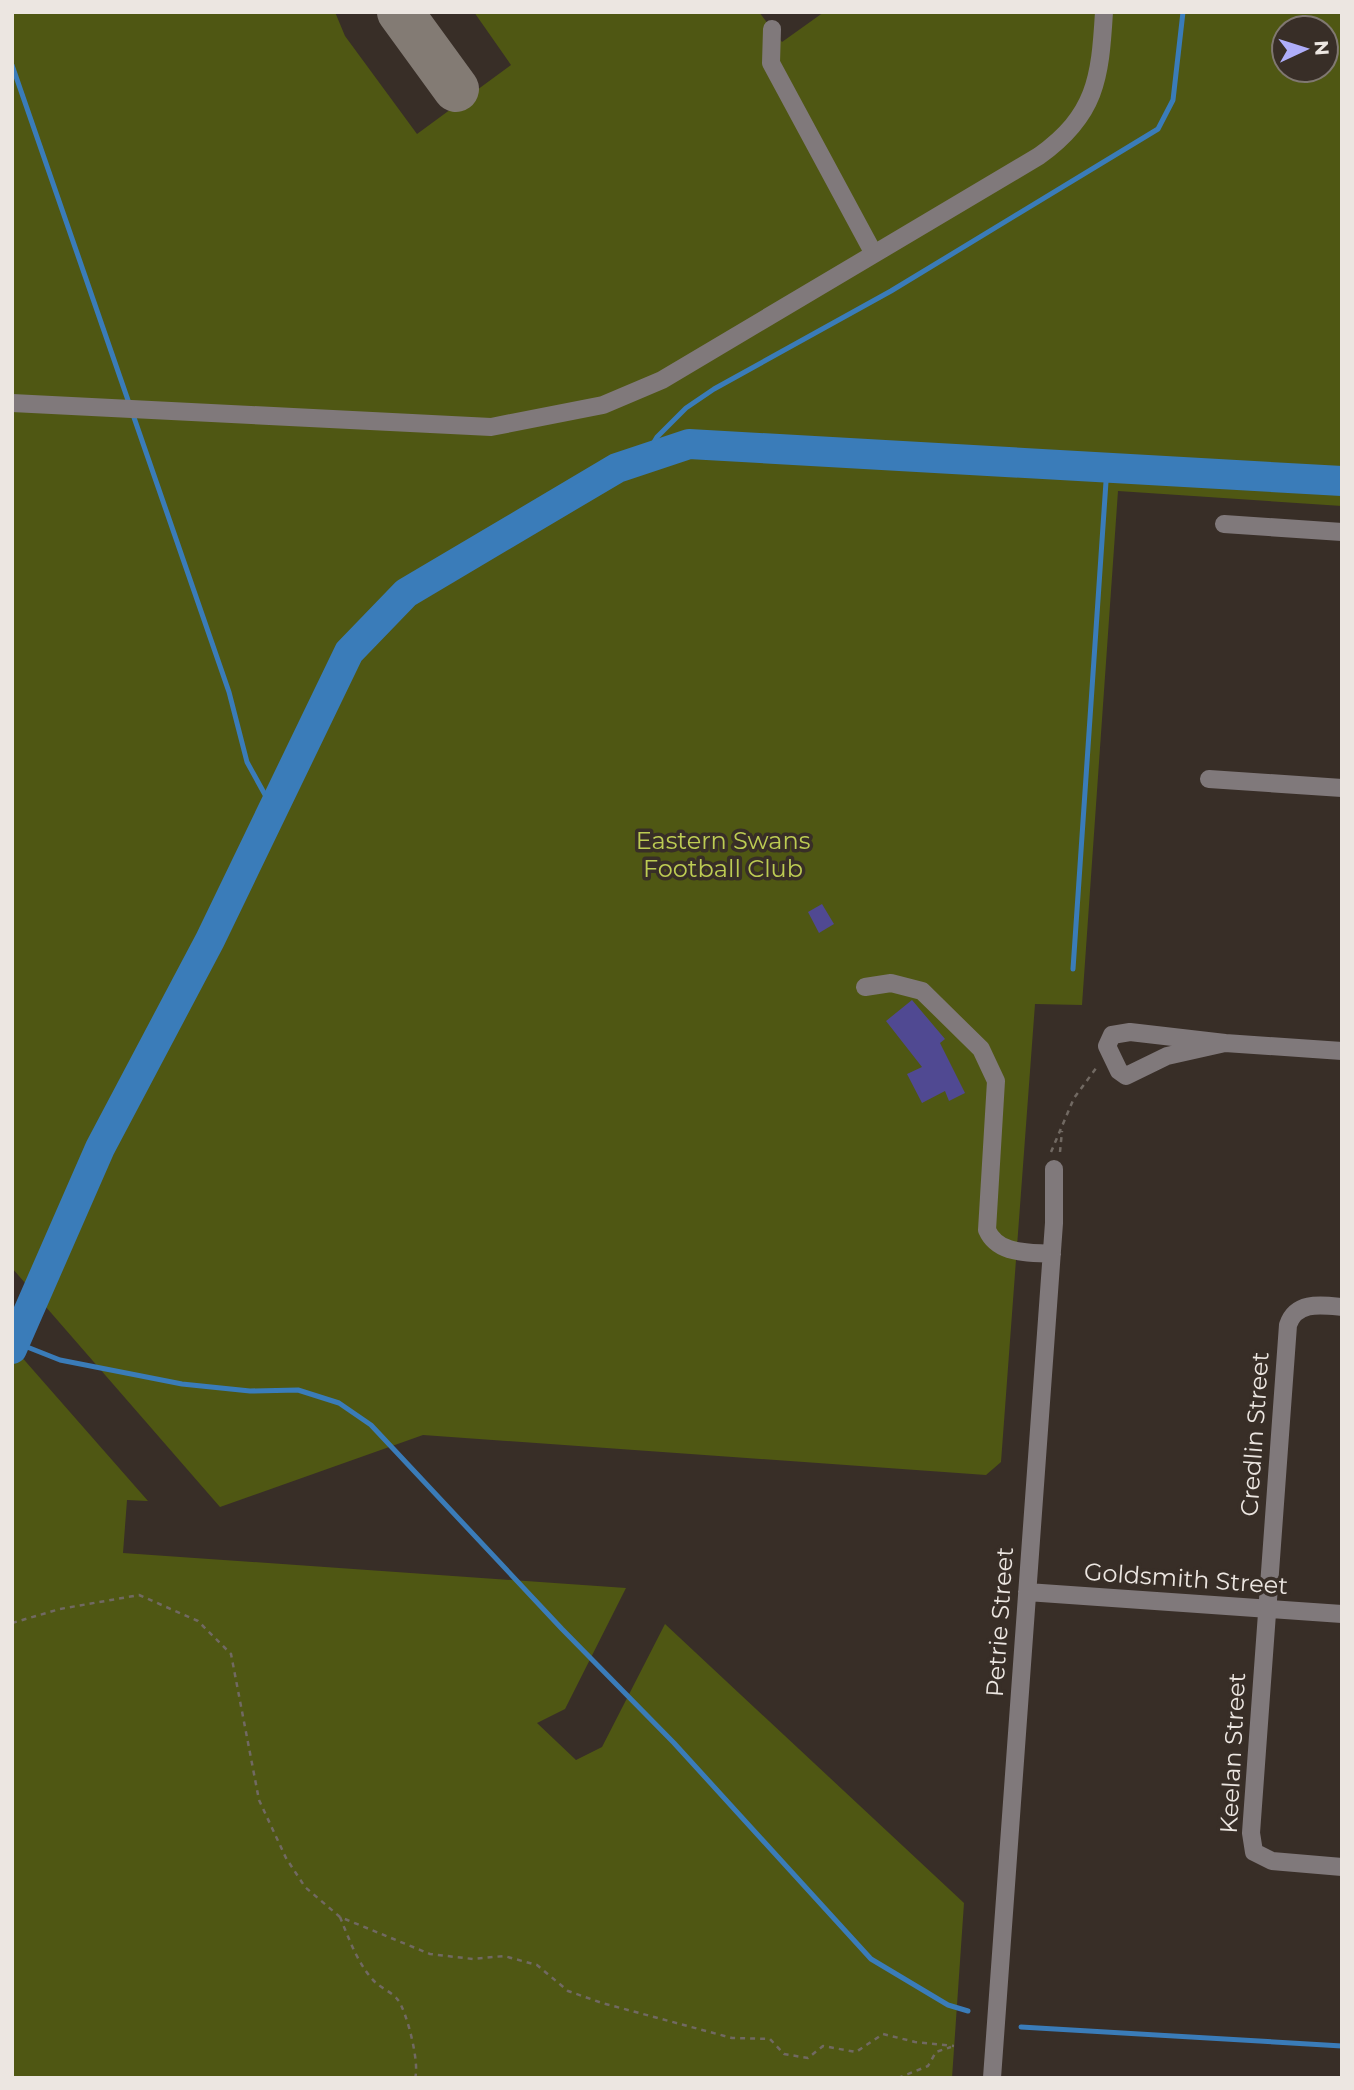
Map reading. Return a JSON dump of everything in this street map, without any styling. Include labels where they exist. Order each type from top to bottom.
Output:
[{"type":"street","points":[[12,403],[491,427],[603,405],[662,380],[1065,137],[1082,116],[1093,92],[1102,51],[1104,12]]},
{"type":"street","points":[[772,29],[771,63],[874,254]]},
{"type":"street","points":[[1224,524],[1342,532]]},
{"type":"street","points":[[1209,779],[1342,788]]},
{"type":"street","points":[[865,987],[891,983],[922,991],[933,997],[981,1049],[996,1081],[987,1230],[996,1244],[1004,1248],[1052,1254]]},
{"type":"street","points":[[1225,1043],[1167,1056],[1127,1076],[1119,1072],[1107,1046],[1112,1035],[1122,1032],[1342,1051]]},
{"type":"street","name":"Petrie Street","points":[[992,2078],[1052,1254],[1054,1169]]},
{"type":"street","name":"Credlin Street","points":[[1267,1609],[1288,1325],[1292,1315],[1305,1307],[1342,1307]]},
{"type":"street","name":"Goldsmith Street","points":[[1027,1592],[1342,1614]]},
{"type":"street","name":"Keelan Street","points":[[1267,1609],[1252,1846],[1256,1853],[1268,1861],[1342,1867]]},
{"type":"path","points":[[1054,1169],[1051,1150],[1074,1098],[1092,1075]]},
{"type":"path","points":[[1054,1169],[1061,1150],[1062,1124]]},
{"type":"path","points":[[12,1623],[60,1609],[139,1595],[198,1621],[231,1654],[259,1800],[286,1858],[305,1887],[340,1917],[430,1954],[473,1959],[504,1956],[537,1965],[568,1991],[601,2003],[732,2038],[771,2039],[784,2054],[808,2058],[823,2046],[856,2052],[883,2034],[915,2042],[954,2046],[936,2052],[928,2066],[898,2078]]},
{"type":"path","points":[[340,1917],[354,1949],[374,1982],[398,2000],[411,2035],[417,2071],[415,2078]]},
{"type":"green space","name":"Eastern Swans Football Club","points":[[12,12],[335,12],[345,36],[417,134],[511,65],[474,12],[759,12],[782,42],[824,12],[1342,12],[1342,506],[1118,491],[1082,1005],[1035,1004],[1001,1462],[986,1475],[423,1435],[220,1507],[12,1268]]},
{"type":"green space","points":[[12,1346],[148,1501],[127,1500],[123,1553],[626,1588],[565,1709],[537,1723],[576,1760],[602,1747],[665,1624],[964,1903],[952,2078],[12,2078]]},
{"type":"building","points":[[822,904],[834,924],[819,933],[808,912]]},
{"type":"building","points":[[912,1000],[945,1039],[940,1043],[965,1093],[949,1101],[945,1091],[922,1103],[907,1074],[922,1067],[886,1021]]},
{"type":"waterway","points":[[644,459],[657,437],[686,408],[714,389],[891,291],[1158,129],[1173,100],[1183,12]]},
{"type":"waterway","points":[[12,65],[229,692],[247,762],[274,811]]},
{"type":"waterway","points":[[12,1349],[100,1148],[210,940],[349,652],[406,593],[617,468],[689,444],[1342,481]]},
{"type":"waterway","points":[[1073,969],[1107,467]]},
{"type":"waterway","points":[[17,1343],[60,1360],[182,1384],[250,1391],[298,1390],[339,1403],[371,1425],[562,1629],[674,1743],[871,1959],[948,2005],[968,2011]]},
{"type":"waterway","points":[[1021,2027],[1342,2046]]},
{"type":"taxiway","points":[[400,12],[456,89]]}]
